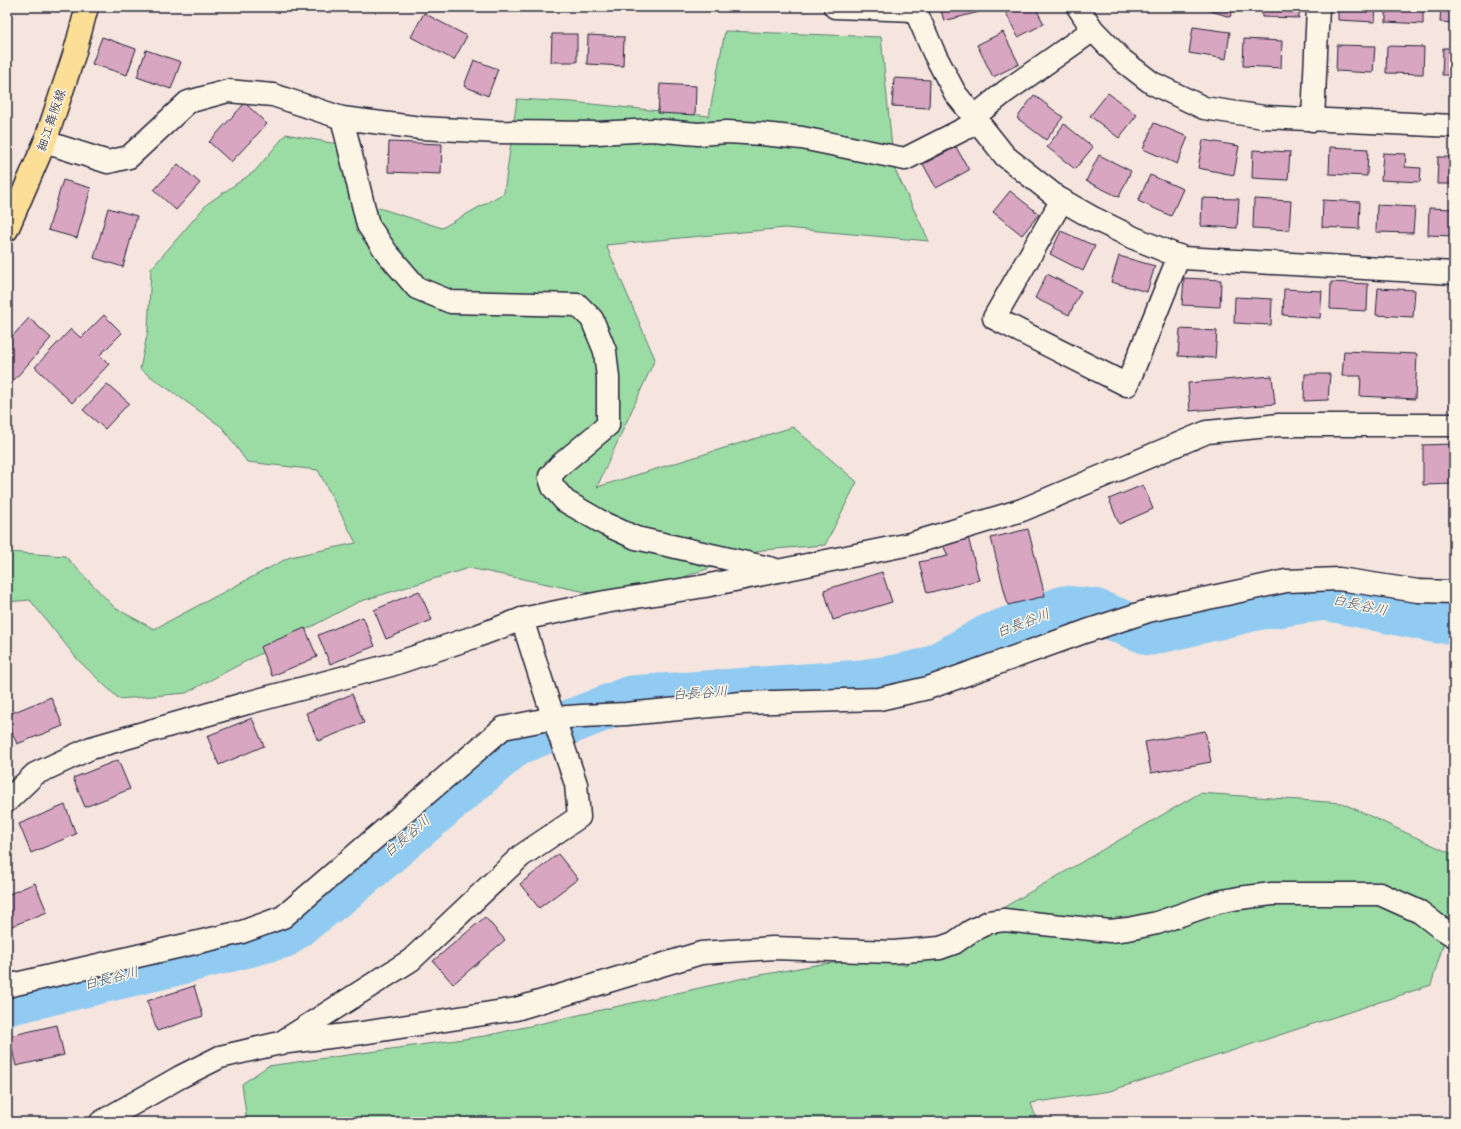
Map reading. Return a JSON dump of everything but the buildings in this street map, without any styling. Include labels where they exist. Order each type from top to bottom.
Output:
[{"type":"main road","name":"細江舞阪線","points":[[7,230],[45,142],[74,54],[87,7]]},
{"type":"street","points":[[835,7],[914,9],[934,53],[956,93],[1006,156],[1062,200],[1093,218],[1134,238],[1183,258],[1454,273]]},
{"type":"street","points":[[1078,7],[1093,30],[1122,60],[1152,83],[1204,108],[1264,117],[1454,126]]},
{"type":"street","points":[[1313,120],[1318,7]]},
{"type":"street","points":[[45,142],[108,162],[129,157],[188,102],[228,90],[273,95],[342,118],[420,128],[498,132],[597,133],[653,130],[698,134],[727,132],[762,134],[802,138],[905,160],[968,127],[975,116],[1005,92],[1093,30]]},
{"type":"street","points":[[342,118],[368,225],[387,253],[417,288],[450,302],[578,305],[592,319],[605,351],[608,378],[608,425],[556,469],[550,476],[553,487],[565,501],[605,524],[636,538],[780,571]]},
{"type":"street","points":[[1062,200],[994,318],[1127,385],[1179,256]]},
{"type":"street","points":[[7,801],[35,774],[91,748],[255,700],[391,664],[477,636],[522,619],[605,602],[705,586],[910,544],[1022,510],[1207,432],[1279,425],[1454,425]]},
{"type":"street","points":[[7,986],[242,932],[283,917],[503,728],[554,718],[626,714],[742,703],[879,699],[928,688],[1087,631],[1148,611],[1286,581],[1339,579],[1418,591],[1454,592]]},
{"type":"street","points":[[280,1043],[411,960],[521,856],[579,817],[576,784],[522,619]]},
{"type":"street","points":[[101,1122],[127,1115],[180,1077],[220,1058],[280,1043],[362,1033],[516,1009],[701,953],[773,948],[893,952],[940,948],[954,942],[989,922],[1004,920],[1110,931],[1157,923],[1228,900],[1272,894],[1380,894],[1420,912],[1454,936]]},
{"type":"green space","points":[[725,31],[881,37],[894,168],[929,241],[785,228],[606,245],[655,359],[597,487],[793,427],[857,482],[825,545],[762,550],[620,599],[469,568],[358,602],[186,693],[119,699],[78,660],[30,600],[7,602],[7,552],[65,556],[115,608],[154,629],[290,557],[356,543],[318,470],[247,462],[222,427],[140,369],[148,330],[151,269],[207,204],[255,171],[286,134],[357,148],[376,207],[442,228],[504,193],[517,99],[572,102],[709,116]]},
{"type":"green space","points":[[1200,793],[1342,803],[1454,855],[1454,908],[1431,985],[1110,1091],[1031,1103],[1037,1122],[247,1122],[242,1084],[268,1066],[485,1036],[744,978],[821,964],[875,960],[905,965]]},
{"type":"waterway","name":"白長谷川","points":[[7,1003],[169,965],[283,936],[350,885],[516,743],[631,698],[862,682],[896,677],[929,670],[990,636],[1064,608],[1094,611],[1150,633],[1256,608],[1325,598],[1437,621],[1454,621]]}]
